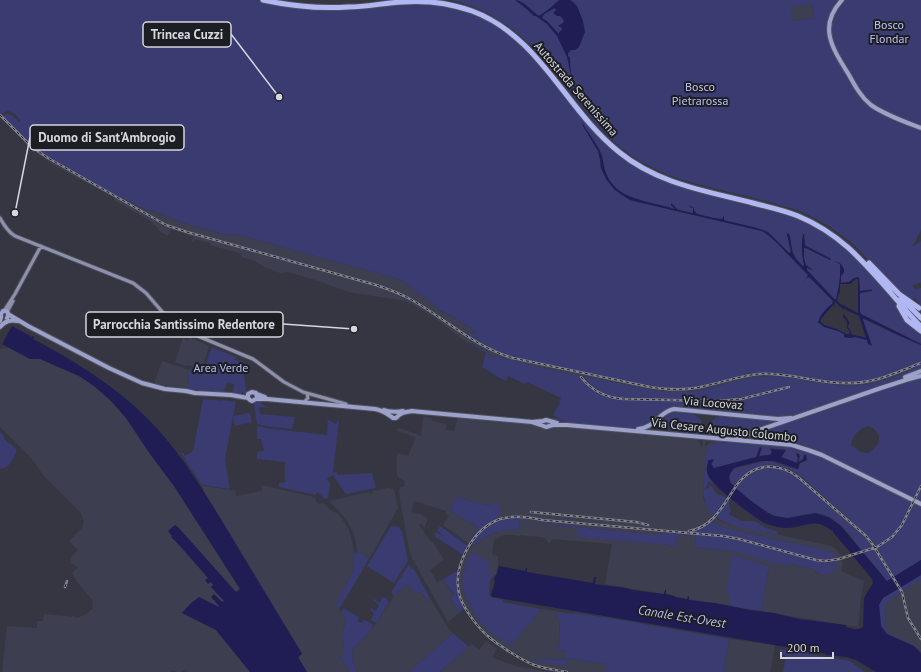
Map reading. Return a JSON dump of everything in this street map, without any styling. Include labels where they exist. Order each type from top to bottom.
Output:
[{"type":"highway","name":"Autostrada Serenissima","points":[[263,0],[291,5],[332,8],[401,2],[428,2],[453,5],[479,14],[505,28],[528,48],[592,126],[606,141],[627,159],[650,173],[668,181],[782,210],[812,223],[831,234],[846,246],[864,263],[891,293]]},
{"type":"highway","points":[[276,0],[338,5],[395,0]]},
{"type":"highway","name":"Autostrada Serenissima","points":[[438,0],[460,4],[480,11],[512,30],[537,54],[598,129],[615,146],[637,162],[660,174],[677,180],[778,206],[806,216],[823,225],[845,240],[920,314]]},
{"type":"highway","points":[[891,293],[920,314]]},
{"type":"highway","points":[[891,293],[906,315],[920,328]]},
{"type":"highway","points":[[891,293],[908,320],[920,328]]},
{"type":"highway","points":[[891,293],[897,300],[907,306],[918,319],[920,328]]},
{"type":"main road","points":[[842,0],[836,7],[831,17],[829,26],[830,39],[833,48],[858,90],[864,99],[872,106],[921,128]]},
{"type":"main road","points":[[0,218],[11,234],[130,281],[141,288],[165,315],[189,332],[253,360],[284,382],[318,401]]},
{"type":"main road","points":[[0,326],[3,315],[41,246]]},
{"type":"main road","points":[[3,315],[19,321],[132,380],[151,386],[193,393],[248,396]]},
{"type":"main road","points":[[0,326],[10,320],[19,321]]},
{"type":"main road","name":"Via Locovaz","points":[[881,388],[921,371]]},
{"type":"main road","name":"Via Locovaz","points":[[733,440],[881,388],[921,376]]},
{"type":"main road","points":[[248,396],[250,392],[253,391],[256,393],[257,397],[263,399],[318,401],[346,405]]},
{"type":"main road","points":[[305,401],[308,398],[307,394]]},
{"type":"main road","points":[[248,396],[252,401],[257,397],[264,397],[318,401],[346,405]]},
{"type":"main road","name":"Via Cesare Augusto Colombo","points":[[346,405],[375,407],[394,413],[413,411],[543,423],[546,420],[561,424],[792,446],[818,453],[921,504]]},
{"type":"main road","name":"Via Locovaz","points":[[625,430],[647,428],[671,409],[778,419],[805,415]]},
{"type":"main road","points":[[548,426],[550,424],[549,421]]},
{"type":"main road","name":"Via Cesare Augusto Colombo","points":[[543,423],[546,428],[548,426],[561,424]]},
{"type":"main road","points":[[652,424],[652,428],[655,433]]},
{"type":"main road","points":[[764,429],[762,437],[770,443]]},
{"type":"shaded area","points":[[812,3],[814,18],[791,21],[789,6]]},
{"type":"shaded area","points":[[0,114],[42,154],[116,196],[123,198],[147,211],[148,209],[178,221],[222,234],[239,235],[400,280],[416,292],[435,303],[440,311],[450,315],[475,331],[470,336],[481,343],[516,358],[650,386],[679,389],[695,387],[758,373],[779,373],[845,383],[877,379],[910,366],[911,369],[894,377],[869,384],[849,386],[771,376],[747,378],[701,390],[665,392],[534,366],[493,355],[492,359],[488,357],[489,352],[466,342],[435,318],[405,301],[348,292],[322,282],[288,272],[280,273],[264,267],[255,261],[242,257],[242,254],[195,239],[194,242],[192,242],[193,237],[171,229],[168,235],[166,235],[158,230],[158,228],[149,220],[114,200],[115,198],[57,167],[39,155],[28,146],[0,117]]},
{"type":"shaded area","points":[[189,337],[209,346],[200,370],[175,362],[183,338],[188,340]]},
{"type":"shaded area","points":[[9,348],[30,359],[40,359],[79,376],[94,386],[111,401],[126,418],[174,486],[240,589],[236,592],[235,591],[222,603],[214,594],[211,597],[220,606],[219,607],[199,598],[190,604],[182,613],[216,630],[250,672],[188,672],[185,669],[181,672],[176,672],[173,670],[170,672],[2,672],[7,626],[37,628],[37,621],[43,621],[44,614],[70,617],[74,616],[77,618],[86,614],[93,608],[93,601],[77,582],[72,573],[78,567],[70,563],[71,557],[78,550],[70,542],[70,540],[82,528],[84,521],[80,512],[44,476],[32,459],[0,427],[0,349]]},
{"type":"shaded area","points":[[162,361],[189,370],[188,388],[156,384],[155,381]]},
{"type":"shaded area","points":[[582,376],[598,391],[712,401],[740,398],[780,387],[789,386],[789,388],[721,402],[625,400],[606,397],[599,394],[585,383],[580,377]]},
{"type":"shaded area","points":[[423,417],[432,418],[432,421],[447,424],[446,430],[454,431],[458,417],[532,423],[546,429],[551,427],[559,427],[693,437],[699,441],[702,449],[703,438],[706,438],[705,447],[713,440],[771,444],[713,443],[706,452],[703,498],[712,515],[720,521],[831,546],[836,549],[841,556],[843,565],[841,571],[864,581],[858,627],[761,611],[769,566],[733,556],[726,593],[730,594],[730,606],[605,584],[612,544],[552,539],[550,543],[547,542],[546,538],[504,535],[494,540],[492,554],[498,556],[498,566],[494,576],[486,570],[491,564],[468,559],[465,566],[467,571],[463,571],[465,595],[468,602],[486,628],[511,645],[541,609],[556,611],[559,619],[560,634],[558,650],[565,651],[564,660],[539,658],[565,666],[567,658],[606,664],[606,672],[572,672],[537,666],[494,640],[486,633],[466,607],[461,597],[459,582],[461,566],[467,552],[472,546],[501,530],[519,530],[520,520],[528,520],[527,519],[499,518],[499,505],[490,506],[456,497],[450,511],[478,527],[469,544],[443,525],[449,515],[445,513],[446,511],[414,501],[412,512],[420,514],[428,519],[424,528],[422,524],[419,525],[431,542],[432,541],[444,560],[430,570],[437,582],[443,579],[454,596],[450,598],[459,613],[448,622],[412,558],[409,549],[399,490],[404,486],[405,481],[397,475],[397,453],[408,456],[416,437],[397,431],[397,428],[421,436]],"holes":[[[536,521],[649,534],[677,533],[722,536],[746,541],[814,560],[829,563],[837,561],[819,574],[813,569],[792,563],[731,551],[695,547],[696,536],[677,535],[676,546],[661,544],[661,542],[659,542],[659,544],[577,536],[577,529]],[[712,521],[726,528],[815,548],[820,560],[735,537],[688,532],[703,527]]]},
{"type":"shaded area","points":[[261,485],[314,497],[318,504],[323,503],[333,512],[338,513],[348,528],[354,552],[353,571],[335,606],[340,608],[339,610],[341,612],[342,609],[343,616],[346,619],[342,636],[344,653],[340,656],[350,672],[307,672],[298,657],[302,653],[202,490],[204,489],[202,487],[204,486],[235,490],[236,496],[262,491]]},
{"type":"shaded area","points":[[390,488],[394,490],[398,508],[369,559],[357,550],[355,537],[347,520],[329,501],[370,492],[372,494],[373,491]]},
{"type":"shaded area","points":[[921,579],[921,652],[915,646],[888,634],[885,624],[886,603]]},
{"type":"shaded area","points":[[408,585],[421,593],[428,601],[430,598],[448,628],[453,633],[410,672],[358,672],[352,658],[353,649],[379,620],[394,596]]},
{"type":"shaded area","points":[[729,639],[775,645],[770,672],[724,672]]},
{"type":"shaded area","points":[[486,641],[497,649],[492,657],[520,667],[551,672],[440,672],[472,644],[479,650]]},
{"type":"green space","points":[[0,0],[254,0],[306,9],[328,11],[407,4],[441,5],[465,12],[487,21],[508,33],[542,68],[567,100],[604,142],[633,165],[647,172],[797,218],[824,232],[849,250],[886,290],[906,320],[921,335],[921,344],[861,314],[859,307],[860,293],[873,290],[860,291],[859,278],[854,278],[849,282],[841,283],[841,276],[844,269],[841,264],[839,286],[835,299],[807,270],[808,268],[813,271],[806,265],[804,248],[830,260],[830,258],[806,246],[804,234],[802,245],[803,266],[794,255],[789,235],[787,234],[791,252],[789,253],[768,232],[757,228],[724,220],[724,217],[719,219],[705,216],[696,213],[693,208],[694,212],[692,213],[683,211],[674,206],[672,203],[671,205],[675,208],[674,209],[638,200],[621,192],[614,187],[609,179],[604,168],[601,152],[582,123],[598,151],[601,168],[606,179],[615,190],[625,197],[637,202],[762,231],[775,241],[808,275],[807,277],[810,277],[833,301],[824,312],[819,323],[844,334],[845,337],[855,337],[867,340],[868,344],[870,344],[863,319],[921,345],[921,370],[822,408],[785,417],[672,408],[646,426],[637,428],[615,428],[566,423],[553,415],[560,403],[561,398],[527,382],[525,384],[508,376],[506,381],[498,377],[482,367],[486,353],[466,342],[489,352],[488,357],[492,358],[493,355],[534,366],[665,392],[701,390],[747,378],[771,376],[849,386],[869,384],[894,377],[911,369],[910,366],[877,379],[858,382],[835,382],[779,373],[758,373],[695,387],[679,389],[639,384],[516,358],[495,350],[469,336],[475,331],[441,311],[434,305],[434,303],[400,280],[239,235],[222,234],[178,221],[149,209],[148,211],[116,196],[50,159],[2,116],[9,114],[19,122],[20,120],[14,113],[6,111],[1,115]],"holes":[[[583,376],[591,385],[600,391],[622,398],[712,401],[729,400],[789,387],[751,397],[721,402],[625,400],[598,394],[580,377]]]},
{"type":"green space","name":"Bosco Pietrarossa","points":[[451,0],[840,0],[834,9],[828,35],[830,45],[857,93],[870,106],[886,116],[921,130],[921,230],[913,246],[921,241],[921,283],[913,285],[915,289],[921,288],[921,306],[915,298],[910,299],[896,288],[851,242],[815,218],[800,211],[770,202],[697,184],[668,175],[633,157],[598,126],[543,58],[523,38],[502,22],[465,4]],"holes":[[[812,4],[814,18],[792,21],[790,7]]]},
{"type":"green space","name":"Bosco Flondar","points":[[844,0],[921,0],[921,127],[890,114],[869,100],[858,87],[836,51],[833,46],[831,24],[837,10]]},
{"type":"green space","name":"Area Verde","points":[[212,347],[236,357],[235,360],[243,361],[246,393],[233,393],[234,384],[227,383],[224,392],[188,389],[189,370],[199,373],[204,370]]},
{"type":"green space","points":[[921,377],[921,502],[817,450],[800,444],[766,438],[763,435],[766,430],[890,386]],"holes":[[[867,426],[873,428],[879,435],[879,442],[873,450],[868,453],[861,452],[851,445],[854,436],[859,431]]]},
{"type":"green space","points":[[203,399],[236,402],[225,459],[230,489],[202,485],[185,460],[186,459],[181,454],[183,452],[185,456],[193,451]]},
{"type":"green space","points":[[259,400],[264,406],[271,408],[259,407],[260,414],[295,417],[292,429],[257,424],[254,405]]},
{"type":"green space","points":[[675,411],[687,412],[696,415],[702,422],[704,434],[701,436],[678,433],[668,428],[665,424],[665,418],[668,413]]},
{"type":"green space","points":[[250,413],[252,422],[235,426],[233,416]]},
{"type":"green space","points":[[722,416],[784,420],[762,429],[732,437],[707,436],[710,423],[715,418]]},
{"type":"green space","points":[[553,417],[566,423],[554,421]]},
{"type":"green space","points":[[327,419],[336,424],[337,421],[339,421],[333,472],[337,473],[337,475],[372,473],[376,488],[346,494],[333,475],[327,479],[330,485],[328,498],[325,499],[317,492],[316,495],[279,487],[279,483],[285,482],[285,462],[257,459],[257,452],[264,451],[261,439],[257,439],[257,426],[327,435]]},
{"type":"green space","points":[[0,432],[9,444],[10,443],[17,450],[9,465],[0,469]]},
{"type":"green space","points":[[717,442],[771,444],[807,450],[841,466],[863,479],[921,506],[921,560],[894,577],[874,543],[796,473],[787,469],[779,466],[762,466],[747,473],[734,486],[730,481],[730,474],[735,468],[766,461],[774,462],[798,470],[800,463],[807,460],[806,455],[804,455],[803,459],[799,461],[800,454],[796,453],[798,458],[797,463],[781,457],[786,450],[770,448],[772,451],[770,455],[759,456],[760,447],[756,457],[714,468],[711,464],[708,476],[716,487],[725,495],[709,481],[705,489],[709,488],[709,485],[718,495],[727,498],[715,517],[707,507],[703,494],[706,452],[710,445]]},
{"type":"green space","points":[[766,468],[781,469],[795,476],[867,539],[893,578],[886,581],[841,525],[828,516],[817,513],[787,518],[774,515],[760,508],[735,488],[749,475]]},
{"type":"green space","points":[[456,497],[490,506],[497,502],[499,505],[499,518],[481,529],[471,541],[478,527],[450,511]]},
{"type":"green space","points":[[728,498],[731,511],[729,514],[742,521],[755,521],[766,528],[777,531],[778,535],[729,524],[716,517]]},
{"type":"green space","points":[[517,518],[527,519],[529,521],[520,520],[519,530],[499,531],[472,546],[479,534],[497,520]]},
{"type":"green space","points":[[536,520],[578,527],[649,534],[677,533],[722,536],[746,541],[814,560],[829,563],[837,561],[837,566],[835,570],[824,575],[813,569],[792,563],[787,566],[731,551],[695,547],[696,536],[677,535],[676,546],[661,544],[661,542],[659,542],[659,544],[577,537],[577,529]]},
{"type":"green space","points":[[712,521],[726,528],[829,551],[836,555],[837,558],[820,560],[735,537],[685,532],[693,531]]},
{"type":"green space","points":[[391,526],[398,527],[402,531],[408,561],[394,583],[367,566]]},
{"type":"green space","points":[[440,526],[468,546],[463,555],[434,536],[436,532],[444,537],[437,530]]},
{"type":"green space","points":[[359,551],[369,559],[340,608],[335,606],[353,571],[354,553]]},
{"type":"green space","points":[[473,552],[491,564],[487,570],[494,576],[490,580],[489,595],[503,600],[503,602],[541,609],[511,646],[484,626],[464,593],[463,570],[467,571],[465,566]]},
{"type":"green space","points":[[732,555],[769,566],[761,611],[730,606],[730,594],[726,593]]},
{"type":"green space","points":[[409,564],[412,569],[414,569],[430,598],[428,601],[420,593],[413,592],[408,585],[394,596],[391,592]]},
{"type":"green space","points":[[457,571],[458,594],[464,608],[459,613],[450,598],[454,595],[443,579]]},
{"type":"green space","points":[[921,575],[921,579],[886,603],[885,624],[888,634],[915,646],[921,653],[913,646],[887,635],[881,626],[879,605],[883,598]]},
{"type":"green space","points":[[382,597],[388,598],[387,600],[389,602],[376,623],[371,620],[374,614],[370,610],[371,608],[376,611],[379,605],[372,600],[377,599],[376,601],[380,603]]},
{"type":"green space","points":[[343,608],[359,617],[357,621],[361,623],[364,620],[374,625],[366,636],[353,649],[352,658],[358,672],[350,672],[340,656],[344,653],[342,636],[346,619],[343,616]]},
{"type":"green space","points":[[556,611],[616,619],[729,639],[724,672],[606,672],[606,664],[567,658],[566,666],[538,661],[539,658],[564,660],[565,651],[558,650],[560,626]]},
{"type":"green space","points":[[453,633],[469,647],[440,672],[410,672],[410,671]]},
{"type":"green space","points":[[780,649],[850,661],[865,672],[783,672],[786,656],[779,653]]},
{"type":"water","points":[[515,0],[518,0],[524,4],[539,16],[559,0],[570,0],[577,6],[583,21],[585,32],[579,47],[575,50],[571,50],[568,53],[568,56],[570,58],[571,72],[577,90],[573,85],[567,57],[557,36],[547,24],[534,16]],"holes":[[[555,8],[556,10],[553,13],[560,16],[564,22],[558,26],[561,27],[562,30],[559,34],[547,21],[542,18],[544,14]]]},
{"type":"water","points":[[582,122],[599,150],[609,180],[624,194],[674,209],[671,203],[678,210],[692,213],[693,208],[690,207],[689,204],[693,207],[697,214],[722,219],[724,216],[724,220],[768,232],[789,253],[791,252],[787,235],[788,233],[794,256],[803,266],[802,242],[804,234],[806,246],[831,259],[830,260],[804,248],[806,265],[813,270],[807,268],[807,270],[834,299],[836,299],[838,291],[840,264],[834,261],[840,263],[844,269],[841,276],[841,283],[849,282],[854,278],[859,277],[860,291],[872,290],[860,293],[861,314],[921,345],[863,318],[872,346],[868,344],[867,340],[855,337],[844,337],[844,334],[838,331],[824,327],[818,323],[819,320],[823,312],[832,304],[833,301],[809,277],[806,278],[808,275],[768,235],[762,231],[630,200],[615,190],[606,179],[601,168],[598,151]],"holes":[[[856,279],[858,281],[858,313],[839,303],[837,300],[840,291],[840,284],[850,284]],[[835,302],[844,310],[844,308],[859,316],[866,338],[851,334],[851,331],[848,327],[849,322],[843,313],[843,317],[847,322],[847,328],[850,331],[849,334],[824,325],[820,321],[833,305],[836,307],[834,304]]]},
{"type":"water","points":[[12,326],[32,337],[33,336],[33,339],[93,374],[107,384],[147,418],[171,445],[202,488],[302,654],[298,657],[307,672],[250,672],[216,630],[182,613],[199,597],[219,607],[211,597],[214,594],[222,602],[224,601],[211,587],[213,585],[211,582],[208,584],[205,580],[208,578],[171,537],[172,536],[168,531],[175,525],[236,592],[240,589],[174,486],[126,418],[111,401],[94,386],[79,376],[40,359],[30,359],[2,344]]},
{"type":"water","name":"Canale Est-Ovest","points":[[760,447],[762,448],[759,456],[770,455],[772,452],[770,449],[786,450],[781,457],[797,463],[798,458],[796,453],[799,456],[800,455],[798,462],[802,460],[804,455],[806,455],[807,460],[800,463],[798,469],[774,461],[761,461],[734,468],[731,472],[729,477],[730,482],[750,500],[768,513],[774,516],[788,518],[816,513],[830,518],[841,526],[887,581],[921,560],[921,575],[883,598],[879,605],[881,626],[887,634],[914,646],[921,653],[921,672],[876,672],[856,660],[846,657],[826,655],[813,651],[808,652],[492,597],[491,595],[495,582],[494,578],[497,574],[499,566],[525,571],[527,568],[527,572],[593,583],[594,577],[596,577],[595,584],[664,594],[666,590],[666,594],[687,599],[688,596],[689,600],[774,613],[799,619],[846,625],[846,627],[853,629],[863,627],[864,598],[873,583],[872,579],[833,532],[833,530],[832,531],[820,524],[814,523],[793,528],[786,528],[764,523],[723,492],[710,478],[707,472],[708,460],[714,460],[711,464],[714,468],[756,457]]},
{"type":"railway","points":[[0,115],[32,147],[48,158],[166,225],[376,285],[406,297],[472,340],[513,358],[645,386],[675,389],[698,388],[758,374],[780,375],[834,383],[856,383],[875,380],[921,363]]},
{"type":"railway","points":[[581,377],[585,382],[600,393],[611,397],[624,399],[717,401],[741,399],[789,387]]},
{"type":"railway","points":[[689,531],[698,529],[713,519],[739,482],[752,471],[760,468],[775,467],[791,472],[866,536],[902,592],[908,618],[921,639]]},
{"type":"railway","points":[[567,672],[534,665],[503,647],[481,630],[462,602],[458,586],[461,562],[473,540],[490,524],[500,519],[521,517],[723,536],[825,561],[839,559],[877,547],[892,537],[902,525],[921,486]]},
{"type":"railway","points":[[531,512],[636,522],[648,525]]},
{"type":"railway","points":[[65,587],[67,581]]},
{"type":"place","name":"Trincea Cuzzi","points":[[279,97]]},
{"type":"place","name":"Duomo di Sant'Ambrogio","points":[[15,213]]},
{"type":"place","name":"Parrocchia Santissimo Redentore","points":[[354,329]]}]
